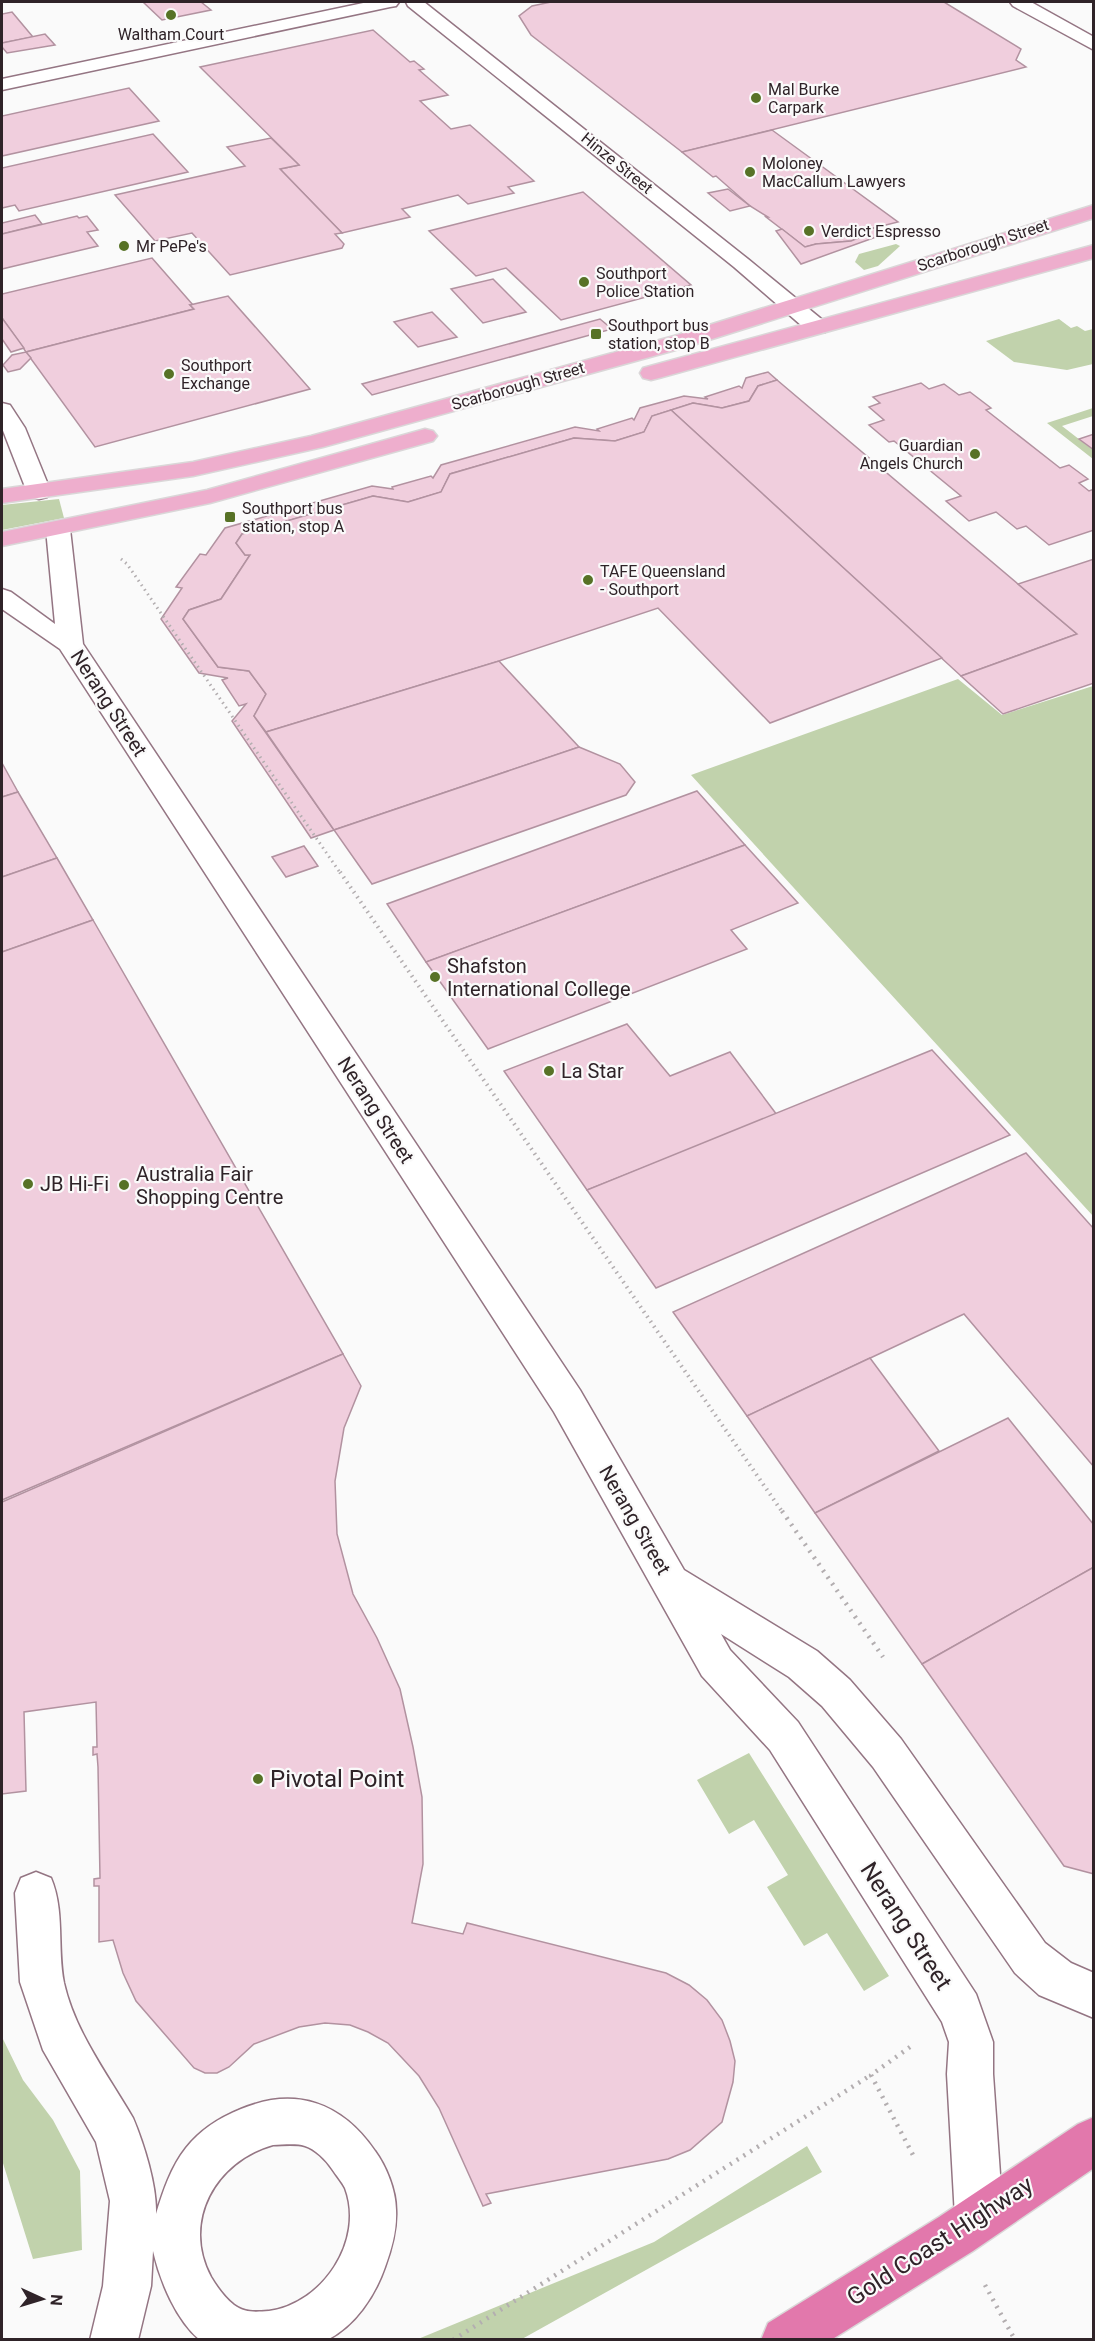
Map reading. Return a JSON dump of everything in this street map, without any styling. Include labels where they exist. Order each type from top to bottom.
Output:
[{"type":"highway","name":"Gold Coast Highway","points":[[785,2340],[967,2226],[1094,2140]]},
{"type":"main road","name":"Scarborough Street","points":[[2,496],[193,469],[315,442],[682,341],[1094,211]]},
{"type":"main road","name":"Scarborough Street","points":[[631,379],[1094,251]]},
{"type":"main road","name":"Scarborough Street","points":[[2,539],[90,523],[210,496],[450,428]]},
{"type":"street","points":[[2,85],[390,2]]},
{"type":"street","name":"Hinze Street","points":[[414,2],[818,327]]},
{"type":"street","points":[[1019,2],[1094,45]]},
{"type":"street","points":[[2,410],[13,428],[39,492]]},
{"type":"street","name":"Nerang Street","points":[[58,529],[70,644]]},
{"type":"street","name":"Nerang Street","points":[[2,597],[33,621],[70,644],[567,1401],[716,1663],[784,1736],[960,2010],[971,2042],[967,2226]]},
{"type":"street","name":"Nerang Street","points":[[671,1582],[803,1664],[836,1693],[887,1753],[1030,1958],[1055,1979],[1094,1996]]},
{"type":"street","points":[[36,1893],[42,1982],[45,1992],[59,2034],[117,2134],[133,2201],[127,2286],[114,2340]]},
{"type":"street","points":[[273,2122],[305,2123],[333,2136],[356,2158],[371,2188],[375,2224],[369,2260],[352,2292],[328,2320],[296,2336],[262,2340],[224,2336],[204,2312],[183,2272],[177,2250],[180,2212],[192,2179],[214,2150],[242,2132],[273,2122]]},
{"type":"path","points":[[90,523],[106,548],[127,564],[888,1665]]},
{"type":"path","points":[[453,2340],[871,2075],[917,2042]]},
{"type":"path","points":[[871,2075],[967,2226]]},
{"type":"green space","points":[[896,244],[900,246],[878,266],[864,270],[855,262],[859,254]]},
{"type":"green space","points":[[1059,319],[1071,328],[1077,326],[1085,331],[1093,329],[1093,364],[1067,370],[1014,362],[986,341]]},
{"type":"green space","points":[[1093,408],[1093,416],[1062,426],[1093,450],[1093,459],[1047,423]]},
{"type":"green space","points":[[59,499],[64,518],[2,530],[2,505]]},
{"type":"green space","points":[[958,679],[1002,715],[1093,686],[1093,1216],[691,775]]},
{"type":"green space","points":[[749,1753],[889,1976],[864,1991],[827,1933],[804,1946],[767,1887],[788,1875],[754,1820],[729,1834],[697,1780]]},
{"type":"green space","points":[[2,2037],[23,2080],[53,2120],[80,2171],[82,2250],[33,2259],[2,2160]]},
{"type":"green space","points":[[807,2146],[822,2172],[522,2339],[418,2339],[654,2242]]},
{"type":"building","name":"Waltham Court","points":[[143,2],[201,2],[211,10],[162,20]]},
{"type":"building","name":"Mal Burke Carpark","points":[[551,2],[944,2],[1021,49],[1016,60],[1026,67],[682,152],[531,35],[519,16],[532,6]]},
{"type":"building","points":[[12,12],[33,37],[2,43],[2,14]]},
{"type":"building","points":[[373,30],[410,62],[414,61],[424,69],[419,70],[448,95],[420,101],[451,129],[470,125],[534,181],[508,187],[514,193],[468,204],[458,195],[402,209],[410,217],[342,233],[280,169],[299,165],[200,67]]},
{"type":"building","points":[[45,34],[55,45],[7,53],[2,47],[2,43]]},
{"type":"building","points":[[129,88],[159,121],[2,156],[2,116]]},
{"type":"building","points":[[772,130],[898,222],[870,229],[863,236],[851,241],[805,247],[682,152]]},
{"type":"building","points":[[153,134],[188,172],[19,211],[15,205],[2,208],[2,168]]},
{"type":"building","points":[[271,138],[299,165],[280,169],[342,233],[335,234],[344,244],[342,248],[230,275],[192,233],[155,241],[115,195],[245,166],[227,147]]},
{"type":"building","points":[[728,189],[750,206],[730,211],[708,193]]},
{"type":"building","points":[[583,192],[691,285],[561,320],[506,268],[476,276],[429,231]]},
{"type":"building","points":[[35,215],[42,224],[2,234],[2,223]]},
{"type":"building","points":[[77,216],[79,218],[87,216],[98,230],[87,232],[98,246],[2,269],[2,234]]},
{"type":"building","points":[[882,226],[890,232],[801,264],[776,231],[782,229],[805,247],[851,241],[863,236],[870,229]]},
{"type":"building","points":[[152,258],[194,309],[26,352],[2,318],[2,294]]},
{"type":"building","points":[[493,279],[526,312],[483,323],[451,289]]},
{"type":"building","name":"Southport Exchange","points":[[228,296],[310,389],[95,447],[26,352],[194,309],[190,305]]},
{"type":"building","points":[[432,312],[457,337],[418,347],[394,322]]},
{"type":"building","points":[[2,318],[24,348],[11,352],[2,339]]},
{"type":"building","points":[[600,319],[612,329],[372,395],[362,384]]},
{"type":"building","points":[[26,352],[31,358],[20,369],[8,372],[3,365],[12,355]]},
{"type":"building","points":[[768,372],[777,380],[758,386],[749,401],[722,408],[693,403],[652,416],[644,432],[615,441],[574,438],[450,474],[441,492],[408,502],[373,496],[242,534],[236,543],[245,555],[250,555],[221,599],[189,610],[183,619],[218,667],[249,671],[266,694],[254,716],[334,830],[311,838],[232,721],[246,704],[239,706],[222,680],[228,678],[199,673],[161,619],[182,588],[176,587],[200,554],[206,555],[225,528],[372,486],[393,489],[392,487],[431,476],[433,478],[441,465],[575,427],[599,431],[597,429],[632,418],[634,420],[640,408],[684,396],[708,399],[705,397],[739,386],[742,388],[746,378]]},
{"type":"building","points":[[777,380],[1077,634],[961,676],[671,410],[693,403],[722,408],[749,401],[758,386]]},
{"type":"building","name":"Guardian Angels Church","points":[[921,383],[929,389],[944,384],[959,395],[970,392],[991,408],[986,410],[1060,468],[1069,465],[1088,479],[1079,483],[1089,491],[1094,489],[1094,530],[1049,545],[1026,526],[1017,529],[996,512],[969,521],[946,501],[961,496],[894,441],[889,442],[869,425],[884,420],[869,407],[880,403],[873,397]]},
{"type":"building","name":"TAFE Queensland - Southport","points":[[671,410],[942,658],[770,723],[658,608],[499,661],[266,732],[254,716],[266,694],[249,671],[218,667],[183,619],[189,610],[221,599],[250,555],[245,555],[236,543],[242,534],[373,496],[408,502],[441,492],[450,474],[574,438],[615,441],[644,432],[652,416]]},
{"type":"building","points":[[1094,434],[1094,450],[1079,439]]},
{"type":"building","points":[[1094,559],[1094,683],[1003,714],[961,676],[1077,634],[1018,584]]},
{"type":"building","points":[[499,661],[579,747],[334,830],[266,732]]},
{"type":"building","points":[[579,747],[620,764],[635,782],[626,795],[372,884],[334,830]]},
{"type":"building","points":[[2,763],[18,792],[2,797]]},
{"type":"building","points":[[697,791],[745,845],[426,962],[387,904]]},
{"type":"building","points":[[18,792],[57,858],[2,877],[2,797]]},
{"type":"building","points":[[745,845],[798,903],[731,930],[747,949],[488,1049],[426,962]]},
{"type":"building","points":[[304,846],[318,866],[286,877],[272,857]]},
{"type":"building","points":[[57,858],[93,920],[2,952],[2,877]]},
{"type":"building","name":"Australia Fair Shopping Centre","points":[[93,920],[343,1354],[2,1500],[2,952]]},
{"type":"building","points":[[627,1024],[670,1076],[730,1052],[777,1115],[587,1190],[504,1071]]},
{"type":"building","points":[[932,1050],[1010,1135],[656,1288],[587,1190]]},
{"type":"building","points":[[1026,1153],[1094,1229],[1094,1467],[964,1314],[747,1416],[673,1312]]},
{"type":"building","name":"Pivotal Point","points":[[343,1354],[361,1386],[344,1428],[335,1481],[337,1534],[353,1594],[377,1638],[400,1689],[413,1747],[422,1797],[423,1864],[412,1923],[463,1934],[467,1923],[666,1973],[689,1985],[707,2000],[722,2020],[735,2061],[733,2082],[722,2122],[690,2150],[668,2159],[486,2194],[491,2203],[483,2206],[439,2108],[419,2076],[388,2043],[368,2032],[350,2025],[325,2023],[299,2027],[254,2044],[229,2067],[217,2073],[205,2073],[194,2068],[136,2001],[123,1973],[113,1940],[99,1942],[99,1886],[94,1886],[94,1879],[100,1878],[98,1767],[97,1754],[93,1755],[93,1747],[97,1747],[96,1702],[24,1712],[26,1791],[2,1794],[2,1502]]},
{"type":"building","points":[[870,1358],[939,1451],[815,1513],[747,1416]]},
{"type":"building","points":[[1008,1418],[1094,1525],[1094,1567],[922,1664],[815,1513]]},
{"type":"building","points":[[1094,1567],[1094,1874],[1064,1866],[922,1664]]},
{"type":"place","name":"Waltham Court","points":[[171,15]]},
{"type":"place","name":"Mal Burke Carpark","points":[[756,98]]},
{"type":"place","name":"Moloney MacCallum Lawyers","points":[[750,172]]},
{"type":"place","name":"Verdict Espresso","points":[[809,231]]},
{"type":"place","name":"Mr PePe's","points":[[124,246]]},
{"type":"place","name":"Southport Police Station","points":[[584,282]]},
{"type":"place","name":"Southport bus station, stop B","points":[[596,334]]},
{"type":"place","name":"Southport Exchange","points":[[169,374]]},
{"type":"place","name":"Guardian Angels Church","points":[[975,454]]},
{"type":"place","name":"Southport bus station, stop A","points":[[230,517]]},
{"type":"place","name":"TAFE Queensland - Southport","points":[[588,580]]},
{"type":"place","name":"Shafston International College","points":[[435,977]]},
{"type":"place","name":"La Star","points":[[549,1071]]},
{"type":"place","name":"JB Hi-Fi","points":[[28,1184]]},
{"type":"place","name":"Australia Fair Shopping Centre","points":[[124,1185]]},
{"type":"place","name":"Pivotal Point","points":[[258,1779]]}]
